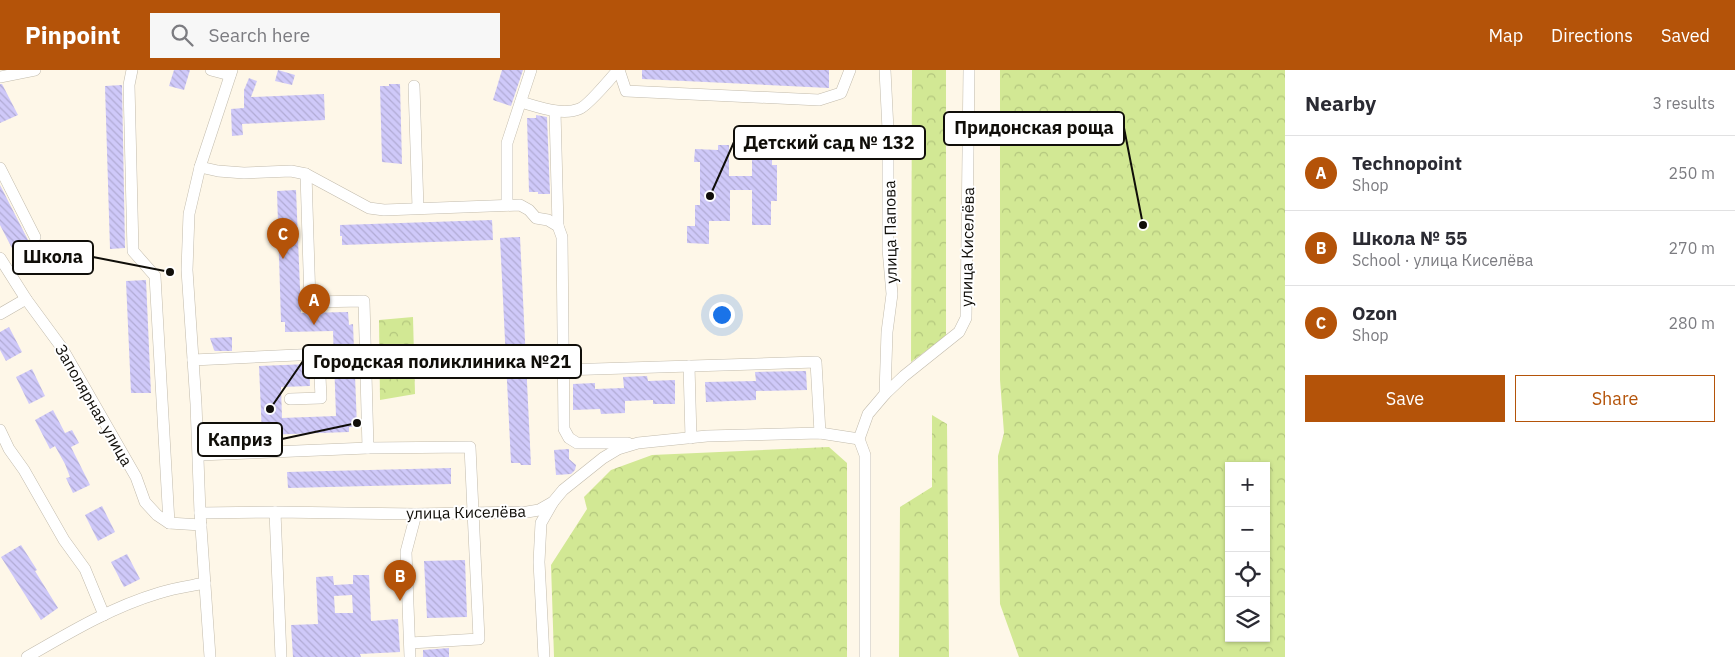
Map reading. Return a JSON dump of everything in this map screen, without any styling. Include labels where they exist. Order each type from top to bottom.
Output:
[{"type":"street","points":[[0,77],[35,70]]},
{"type":"street","points":[[132,70],[129,85],[133,251],[156,276],[169,523],[201,525]]},
{"type":"street","points":[[210,657],[187,270],[189,214],[200,167],[231,72],[211,70]]},
{"type":"street","points":[[507,205],[507,143],[531,70]]},
{"type":"street","points":[[521,102],[555,111],[581,109],[618,70],[626,91],[819,100],[840,93],[850,70]]},
{"type":"street","name":"улица Папова","points":[[885,70],[888,130],[888,249],[892,294],[886,332],[885,394]]},
{"type":"street","name":"улица Киселёва","points":[[200,513],[416,514],[527,512],[539,510],[553,502],[563,490],[603,458],[638,443],[691,438],[820,433],[859,439],[868,414],[885,394],[904,376],[959,332],[966,318],[969,70]]},
{"type":"street","points":[[414,86],[418,208]]},
{"type":"street","points":[[555,111],[558,226],[562,237],[564,429],[569,438],[577,443],[638,443]]},
{"type":"street","points":[[200,167],[218,171],[244,173],[291,171],[306,174],[368,208],[384,210],[520,205],[529,210],[536,218],[548,220],[558,226]]},
{"type":"street","points":[[0,168],[35,237]]},
{"type":"street","points":[[306,174],[310,302],[364,300],[368,448]]},
{"type":"street","name":"Заполярная улица","points":[[0,258],[26,299],[62,348],[136,477],[145,502],[157,515],[169,523]]},
{"type":"street","points":[[0,314],[26,299]]},
{"type":"street","points":[[193,360],[319,354],[321,398],[290,399]]},
{"type":"street","points":[[562,370],[816,362],[820,433]]},
{"type":"street","points":[[689,366],[691,438]]},
{"type":"street","points":[[0,430],[64,540],[85,569],[104,615]]},
{"type":"street","points":[[859,439],[864,455],[865,472],[865,657]]},
{"type":"street","points":[[199,454],[368,448],[470,447],[479,639],[410,643]]},
{"type":"street","points":[[544,657],[539,562],[541,523],[553,502]]},
{"type":"street","points":[[275,512],[281,657]]},
{"type":"street","points":[[410,657],[406,552],[416,514]]},
{"type":"street","points":[[27,657],[84,624],[104,615],[161,592],[205,583]]},
{"type":"green space","points":[[912,70],[946,70],[946,336],[911,362]]},
{"type":"green space","points":[[1000,70],[1285,70],[1285,657],[1019,657],[1000,604],[998,456],[1004,433],[1000,380]]},
{"type":"green space","points":[[413,317],[415,394],[380,400],[379,320]]},
{"type":"green space","points":[[932,415],[947,424],[949,657],[899,657],[900,507],[932,487]]},
{"type":"green space","points":[[829,447],[847,463],[847,657],[554,657],[551,565],[587,509],[584,497],[611,470],[652,455]]},
{"type":"building","points":[[174,70],[190,70],[184,90],[169,86]]},
{"type":"building","points":[[278,70],[295,75],[292,85],[275,81]]},
{"type":"building","points":[[502,70],[523,70],[511,106],[493,100]]},
{"type":"building","points":[[642,70],[829,70],[829,88],[642,79]]},
{"type":"building","points":[[249,78],[257,81],[251,97],[324,94],[325,120],[242,124],[243,135],[232,136],[231,109],[244,108],[244,90]]},
{"type":"building","points":[[0,84],[2,84],[18,115],[0,123]]},
{"type":"building","points":[[389,84],[400,84],[402,164],[382,162],[380,86],[389,86]]},
{"type":"building","points":[[122,85],[125,248],[110,249],[105,86]]},
{"type":"building","points":[[536,115],[547,117],[550,194],[529,192],[527,118],[536,118]]},
{"type":"building","points":[[752,141],[772,141],[772,165],[777,165],[777,201],[771,201],[771,225],[752,225],[752,190],[730,190],[730,221],[709,221],[709,244],[687,243],[687,226],[695,226],[695,205],[700,205],[700,162],[694,162],[695,149],[718,150],[718,145],[729,145],[729,176],[752,176]]},
{"type":"building","points":[[0,185],[28,240],[33,245],[15,254],[0,225]]},
{"type":"building","points":[[296,190],[301,313],[348,312],[349,325],[353,324],[357,427],[349,427],[349,432],[262,435],[259,366],[309,364],[310,386],[281,387],[282,418],[336,416],[333,331],[285,332],[285,322],[281,322],[277,191]]},
{"type":"building","points":[[492,220],[493,240],[342,245],[342,236],[340,236],[340,225]]},
{"type":"building","points":[[520,237],[531,465],[511,463],[500,238]]},
{"type":"building","points":[[146,280],[151,393],[131,393],[126,281]]},
{"type":"building","points":[[9,327],[22,352],[6,361],[0,350],[0,332]]},
{"type":"building","points":[[232,337],[232,351],[214,350],[210,338]]},
{"type":"building","points":[[32,369],[45,396],[29,404],[16,377]]},
{"type":"building","points":[[806,371],[807,390],[756,391],[756,400],[706,402],[705,382],[756,381],[755,372]]},
{"type":"building","points":[[647,376],[648,381],[675,380],[675,404],[653,404],[653,400],[625,401],[625,413],[601,414],[600,409],[573,410],[573,384],[595,383],[595,389],[624,388],[623,377]]},
{"type":"building","points":[[53,410],[65,433],[72,430],[79,443],[71,447],[90,485],[73,493],[66,478],[70,477],[65,464],[55,446],[50,449],[35,420]]},
{"type":"building","points":[[569,449],[569,459],[576,465],[575,470],[571,474],[556,475],[554,450]]},
{"type":"building","points":[[451,468],[451,484],[288,488],[287,472]]},
{"type":"building","points":[[102,506],[115,532],[98,541],[85,515]]},
{"type":"building","points":[[21,545],[58,608],[41,620],[1,557]]},
{"type":"building","points":[[127,554],[140,579],[124,587],[111,562]]},
{"type":"building","points":[[465,560],[467,617],[427,618],[424,561]]},
{"type":"building","points":[[353,575],[369,575],[371,621],[398,619],[400,652],[360,654],[361,657],[293,657],[291,625],[318,624],[316,577],[333,576],[334,585],[353,584]],"holes":[[[352,595],[353,613],[335,613],[334,596]]]},
{"type":"building","points":[[449,648],[449,657],[423,657],[423,650]]},
{"type":"place","name":"Детский сад № 132","points":[[710,196]]},
{"type":"place","name":"Придонская роща","points":[[1143,225]]},
{"type":"place","name":"Ozon","points":[[283,259]]},
{"type":"place","name":"Школа","points":[[170,272]]},
{"type":"place","name":"Technopoint","points":[[314,325]]},
{"type":"place","name":"Городская поликлиника №21","points":[[270,409]]},
{"type":"place","name":"Каприз","points":[[357,423]]},
{"type":"place","name":"Школа № 55","points":[[400,601]]}]
